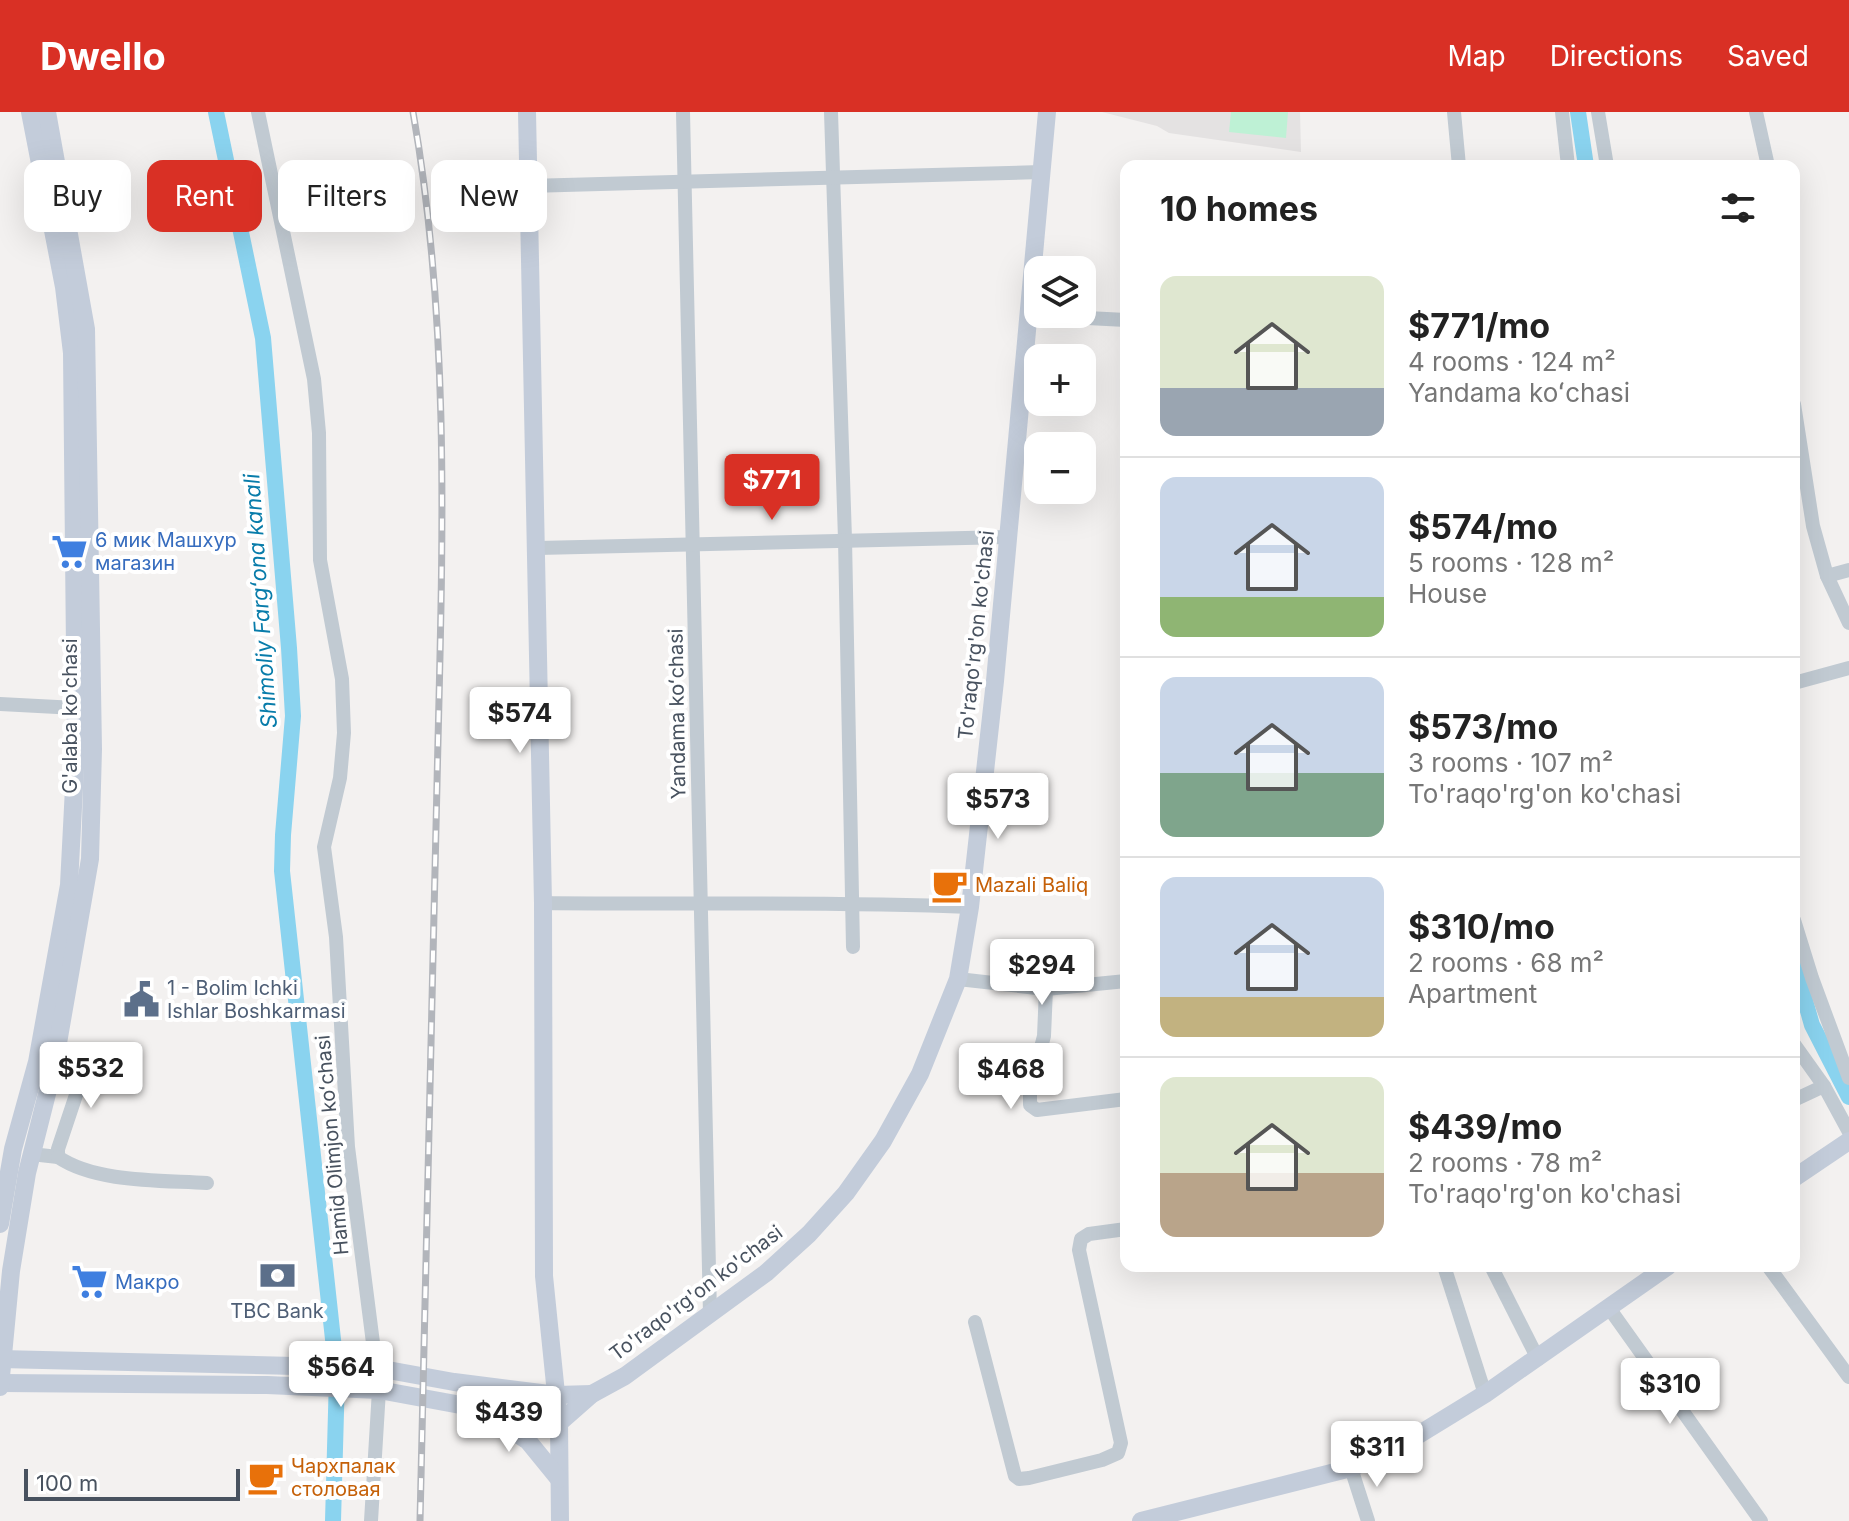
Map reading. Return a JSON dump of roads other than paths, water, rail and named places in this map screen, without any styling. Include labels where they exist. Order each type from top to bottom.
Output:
[{"type":"main road","name":"G'alaba ko'chasi","points":[[30,112],[43,160]]},
{"type":"main road","name":"G'alaba ko'chasi","points":[[47,112],[52,160]]},
{"type":"main road","points":[[527,112],[528,160]]},
{"type":"main road","name":"To'raqo'rg'on ko'chasi","points":[[1034,256],[1047,112]]},
{"type":"main road","name":"G'alaba ko'chasi","points":[[45,1064],[69,885],[76,708],[72,353],[59,232]]},
{"type":"main road","name":"G'alaba ko'chasi","points":[[0,1224],[15,1150],[45,1064],[87,888],[93,764],[86,329],[62,232]]},
{"type":"main road","points":[[529,232],[538,548],[544,1276],[559,1423],[560,1521]]},
{"type":"main road","name":"To'raqo'rg'on ko'chasi","points":[[559,1423],[592,1394],[625,1376],[710,1314],[777,1263],[809,1234],[846,1193],[883,1141],[920,1074],[958,979],[970,907],[1028,328]]},
{"type":"main road","points":[[1800,1174],[1849,1141]]},
{"type":"main road","name":"G'alaba ko'chasi","points":[[0,1385],[15,1150]]},
{"type":"main road","points":[[1141,1521],[1351,1468],[1405,1443],[1538,1359],[1660,1272]]},
{"type":"main road","name":"To'raqo'rg'on ko'chasi","points":[[1,1359],[377,1368],[454,1382],[557,1395],[592,1394]]},
{"type":"main road","points":[[0,1385],[306,1386],[379,1390],[559,1423]]},
{"type":"main road","points":[[477,1407],[528,1441],[559,1479]]},
{"type":"street","name":"Hamid Olimjon koʻchasi","points":[[258,112],[314,379],[319,433],[320,560],[342,679],[344,733],[340,778],[324,847],[336,937],[348,1147],[379,1390],[371,1521]]},
{"type":"street","name":"Yandama koʻchasi","points":[[683,112],[710,1314]]},
{"type":"street","points":[[831,112],[845,539],[853,947]]},
{"type":"street","points":[[1454,112],[1458,160]]},
{"type":"street","points":[[1562,112],[1567,160]]},
{"type":"street","points":[[1598,112],[1606,160]]},
{"type":"street","points":[[1756,112],[1767,160]]},
{"type":"street","points":[[547,185],[1041,172]]},
{"type":"street","points":[[1096,318],[1120,320]]},
{"type":"street","points":[[1800,443],[1813,526],[1827,576],[1849,623]]},
{"type":"street","points":[[538,548],[1008,537]]},
{"type":"street","points":[[1827,576],[1849,570]]},
{"type":"street","points":[[1800,681],[1849,668]]},
{"type":"street","points":[[0,704],[76,708]]},
{"type":"street","points":[[543,903],[700,905],[850,902],[970,907]]},
{"type":"street","points":[[1800,939],[1849,1078]]},
{"type":"street","points":[[958,979],[1046,989],[1120,982]]},
{"type":"street","points":[[1046,989],[1044,1036],[1030,1089],[1030,1105],[1037,1110],[1120,1100]]},
{"type":"street","points":[[1800,1052],[1824,1086],[1849,1132]]},
{"type":"street","points":[[45,1064],[76,1071],[81,1077],[58,1157]]},
{"type":"street","points":[[1800,1097],[1824,1086]]},
{"type":"street","points":[[15,1150],[58,1157],[69,1165],[100,1174],[207,1183]]},
{"type":"street","points":[[975,1322],[1015,1476],[1019,1479],[1029,1478],[1102,1460],[1118,1453],[1121,1443],[1079,1250],[1081,1239],[1089,1234],[1120,1230]]},
{"type":"street","points":[[1446,1272],[1485,1394]]},
{"type":"street","points":[[1494,1272],[1538,1359]]},
{"type":"street","points":[[1772,1272],[1849,1377]]},
{"type":"street","points":[[1609,1308],[1761,1521]]},
{"type":"street","points":[[1351,1468],[1368,1521]]},
{"type":"waterway","name":"Shimoliy Fargʻona kanali","points":[[216,112],[263,338],[289,648],[293,716],[282,871],[337,1376],[333,1521]]},
{"type":"waterway","points":[[1578,112],[1585,160]]},
{"type":"waterway","points":[[1800,983],[1812,1025],[1849,1097]]},
{"type":"railway","points":[[413,112],[434,279],[442,447],[441,615],[420,1521]]},
{"type":"place","name":"6 мик Машхур магазин","points":[[69,552]]},
{"type":"place","name":"Mazali Baliq","points":[[949,885]]},
{"type":"place","name":"1 - Bolim Ichki Ishlar Boshkarmasi","points":[[141,999]]},
{"type":"place","name":"TBC Bank","points":[[277,1276]]},
{"type":"place","name":"Макро","points":[[89,1282]]},
{"type":"place","name":"Чархпалак столовая","points":[[265,1477]]}]
